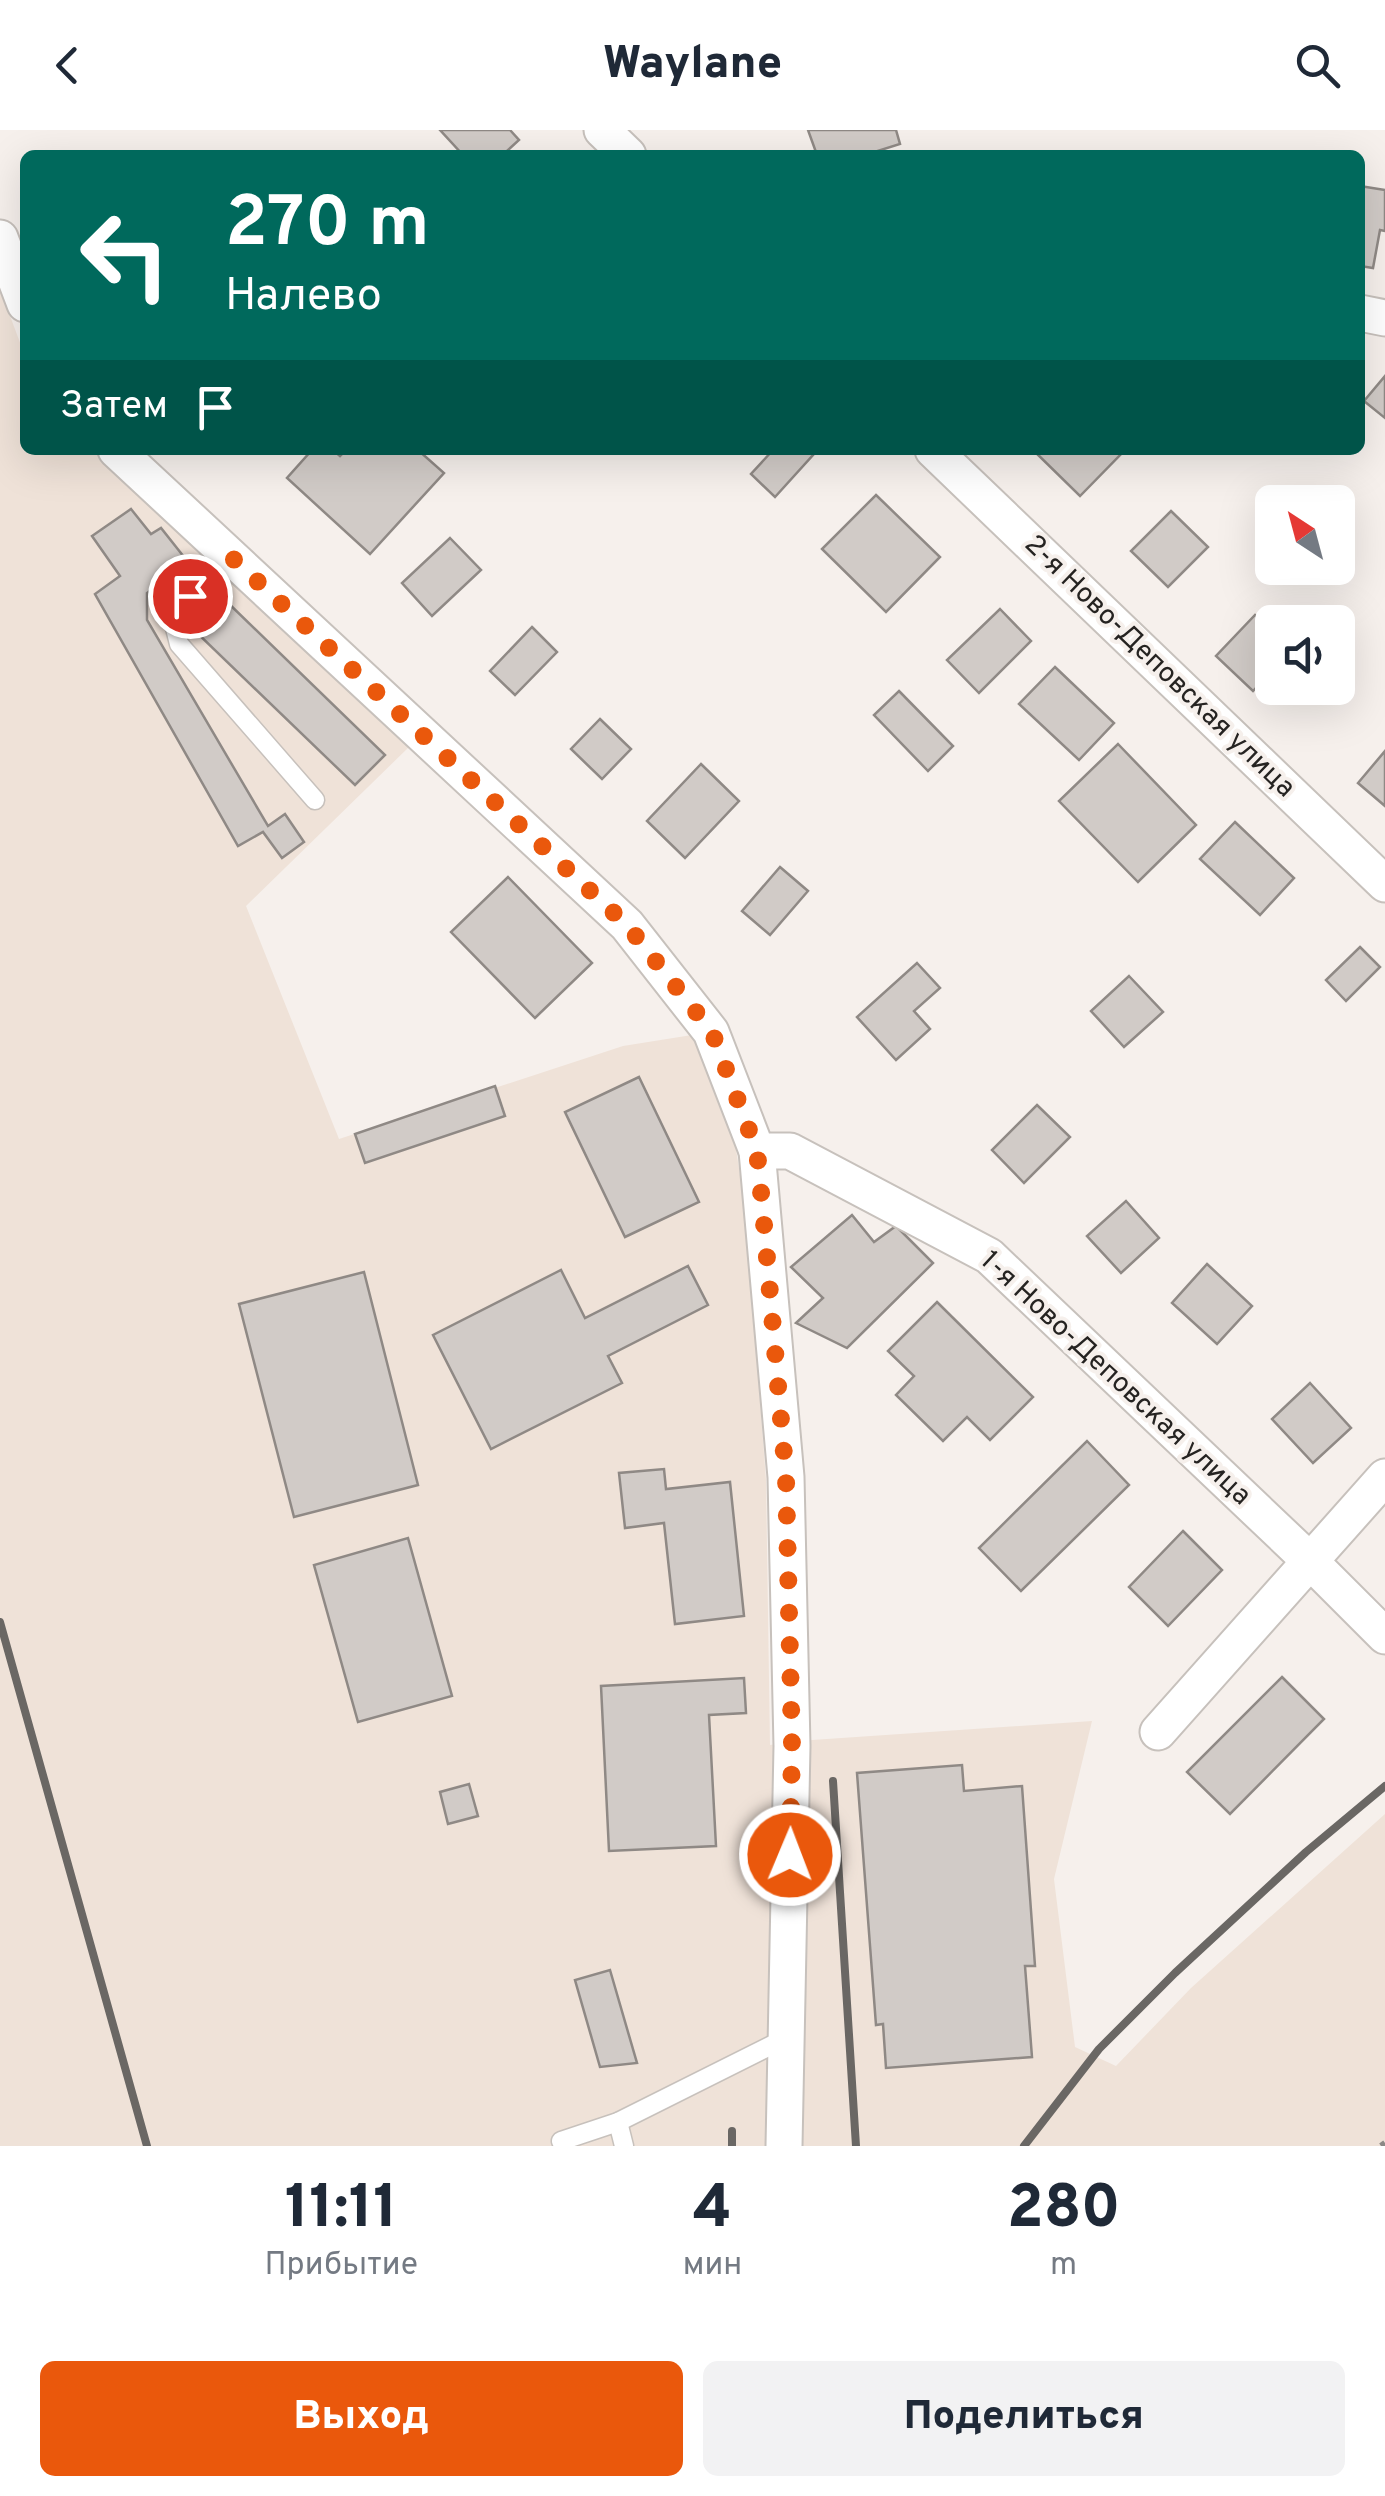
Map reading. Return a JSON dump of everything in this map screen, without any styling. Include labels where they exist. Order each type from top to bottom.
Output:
[{"type":"street","points":[[602,130],[623,150]]},
{"type":"street","points":[[0,238],[20,291]]},
{"type":"street","points":[[121,455],[627,925],[712,1032],[757,1151],[786,1477],[792,1746],[784,2146]]},
{"type":"street","name":"2-я Ново-Деповская улица","points":[[938,455],[1385,884]]},
{"type":"street","name":"1-я Ново-Деповская улица","points":[[757,1151],[790,1151],[989,1256],[1385,1636]]},
{"type":"street","points":[[1158,1732],[1385,1478]]},
{"type":"lane","points":[[228,554],[172,616],[179,644],[316,800]]},
{"type":"lane","points":[[562,2141],[618,2122],[786,2038]]},
{"type":"lane","points":[[618,2122],[624,2146]]},
{"type":"shaded area","points":[[0,289],[20,343],[20,455],[99,455],[409,747],[246,906],[339,1139],[623,1046],[692,1035],[736,1149],[746,1215],[766,1480],[770,1745],[1092,1721],[1054,1879],[1075,2047],[1116,2066],[1191,1988],[1385,1814],[1385,2146],[0,2146]]},
{"type":"building","points":[[440,130],[510,130],[519,140],[508,150],[458,150]]},
{"type":"building","points":[[808,130],[896,130],[900,144],[881,150],[815,150]]},
{"type":"building","points":[[1365,187],[1385,190],[1385,231],[1380,230],[1373,268],[1365,267]]},
{"type":"building","points":[[1385,376],[1385,418],[1365,400]]},
{"type":"building","points":[[308,455],[424,455],[444,473],[370,554],[287,478]]},
{"type":"building","points":[[768,455],[813,455],[775,497],[751,474]]},
{"type":"building","points":[[1038,455],[1120,455],[1080,496]]},
{"type":"building","points":[[876,495],[940,557],[886,612],[822,549]]},
{"type":"building","points":[[131,509],[151,534],[161,528],[188,562],[147,593],[147,620],[268,826],[285,814],[304,842],[282,858],[263,832],[238,846],[95,594],[120,576],[92,536]]},
{"type":"building","points":[[1171,511],[1208,547],[1168,587],[1131,551]]},
{"type":"building","points":[[450,538],[481,570],[432,616],[402,583]]},
{"type":"building","points":[[224,599],[385,755],[355,785],[194,630]]},
{"type":"building","points":[[1000,609],[1031,641],[979,693],[947,660]]},
{"type":"building","points":[[1255,615],[1253,691],[1216,656]]},
{"type":"building","points":[[532,627],[557,652],[515,695],[490,671]]},
{"type":"building","points":[[1055,667],[1114,723],[1079,760],[1019,704]]},
{"type":"building","points":[[899,691],[953,746],[928,771],[874,715]]},
{"type":"building","points":[[600,719],[631,749],[602,779],[571,749]]},
{"type":"building","points":[[1118,744],[1196,825],[1138,882],[1059,801]]},
{"type":"building","points":[[1385,751],[1385,806],[1358,783]]},
{"type":"building","points":[[701,764],[739,801],[685,858],[647,821]]},
{"type":"building","points":[[1235,822],[1294,878],[1260,915],[1200,859]]},
{"type":"building","points":[[780,867],[808,891],[770,935],[742,911]]},
{"type":"building","points":[[508,877],[592,963],[535,1018],[451,932]]},
{"type":"building","points":[[1360,947],[1380,967],[1346,1001],[1326,980]]},
{"type":"building","points":[[917,963],[940,988],[914,1011],[930,1029],[896,1060],[857,1017]]},
{"type":"building","points":[[1129,976],[1163,1012],[1124,1047],[1091,1011]]},
{"type":"building","points":[[639,1077],[699,1202],[625,1237],[565,1112]]},
{"type":"building","points":[[495,1086],[505,1116],[365,1163],[355,1134]]},
{"type":"building","points":[[1037,1105],[1070,1137],[1024,1183],[992,1150]]},
{"type":"building","points":[[1126,1201],[1159,1238],[1121,1273],[1087,1236]]},
{"type":"building","points":[[852,1215],[874,1242],[896,1226],[933,1263],[847,1348],[796,1323],[823,1298],[791,1267]]},
{"type":"building","points":[[1207,1264],[1252,1306],[1217,1344],[1172,1303]]},
{"type":"building","points":[[688,1266],[708,1305],[608,1356],[622,1383],[491,1449],[433,1335],[561,1270],[585,1318]]},
{"type":"building","points":[[364,1272],[418,1485],[294,1517],[239,1304]]},
{"type":"building","points":[[937,1302],[1033,1397],[990,1440],[967,1417],[943,1441],[896,1395],[914,1376],[888,1351]]},
{"type":"building","points":[[1310,1383],[1351,1428],[1313,1463],[1272,1419]]},
{"type":"building","points":[[1087,1441],[1129,1485],[1021,1591],[979,1548]]},
{"type":"building","points":[[664,1469],[666,1489],[730,1482],[744,1616],[675,1624],[664,1523],[625,1528],[619,1473]]},
{"type":"building","points":[[1183,1531],[1222,1570],[1168,1626],[1129,1587]]},
{"type":"building","points":[[408,1538],[452,1696],[358,1722],[314,1565]]},
{"type":"building","points":[[1282,1677],[1324,1719],[1230,1814],[1187,1772]]},
{"type":"building","points":[[744,1678],[746,1713],[709,1715],[716,1846],[609,1851],[601,1686]]},
{"type":"building","points":[[962,1765],[964,1791],[1022,1786],[1035,1966],[1025,1966],[1032,2057],[886,2068],[883,2024],[876,2025],[857,1773]]},
{"type":"building","points":[[469,1784],[478,1816],[448,1824],[440,1792]]},
{"type":"building","points":[[610,1970],[637,2063],[600,2067],[575,1980]]},
{"type":"railway","points":[[0,1622],[147,2146]]},
{"type":"railway","points":[[833,1781],[856,2146]]},
{"type":"railway","points":[[1024,2146],[1099,2049],[1175,1973],[1306,1852],[1385,1786]]},
{"type":"railway","points":[[732,2131],[732,2146]]},
{"type":"route","points":[[190,596],[228,554],[627,925],[712,1032],[757,1151],[763,1212],[786,1477],[792,1746],[790,1855]]}]
